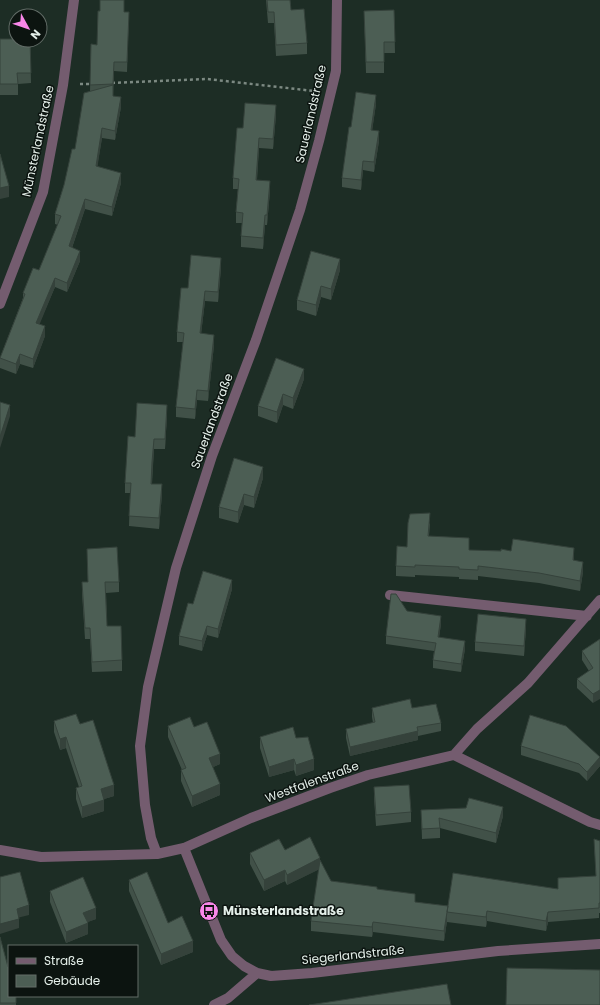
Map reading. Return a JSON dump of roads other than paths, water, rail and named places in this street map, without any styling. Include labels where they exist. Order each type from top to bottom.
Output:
[{"type":"street","name":"Münsterlandstraße","points":[[0,304],[43,192],[63,85],[74,0]]},
{"type":"street","name":"Sauerlandstraße","points":[[157,854],[151,838],[145,805],[140,746],[148,687],[176,568],[209,464],[256,340],[300,210],[319,141],[336,71],[337,0]]},
{"type":"street","points":[[390,595],[587,616]]},
{"type":"street","points":[[600,600],[528,683],[477,729],[454,755],[590,822],[600,825]]},
{"type":"street","name":"Westfalenstraße","points":[[184,848],[251,818],[330,788],[368,775],[454,755]]},
{"type":"street","points":[[0,850],[41,857],[81,857],[157,854],[184,848]]},
{"type":"street","name":"Siegerlandstraße","points":[[184,848],[221,940],[232,956],[244,966],[257,973],[271,976],[498,952],[600,944]]},
{"type":"street","points":[[214,1005],[228,998],[257,973]]},
{"type":"place","name":"Münsterlandstraße","points":[[209,911]]}]
